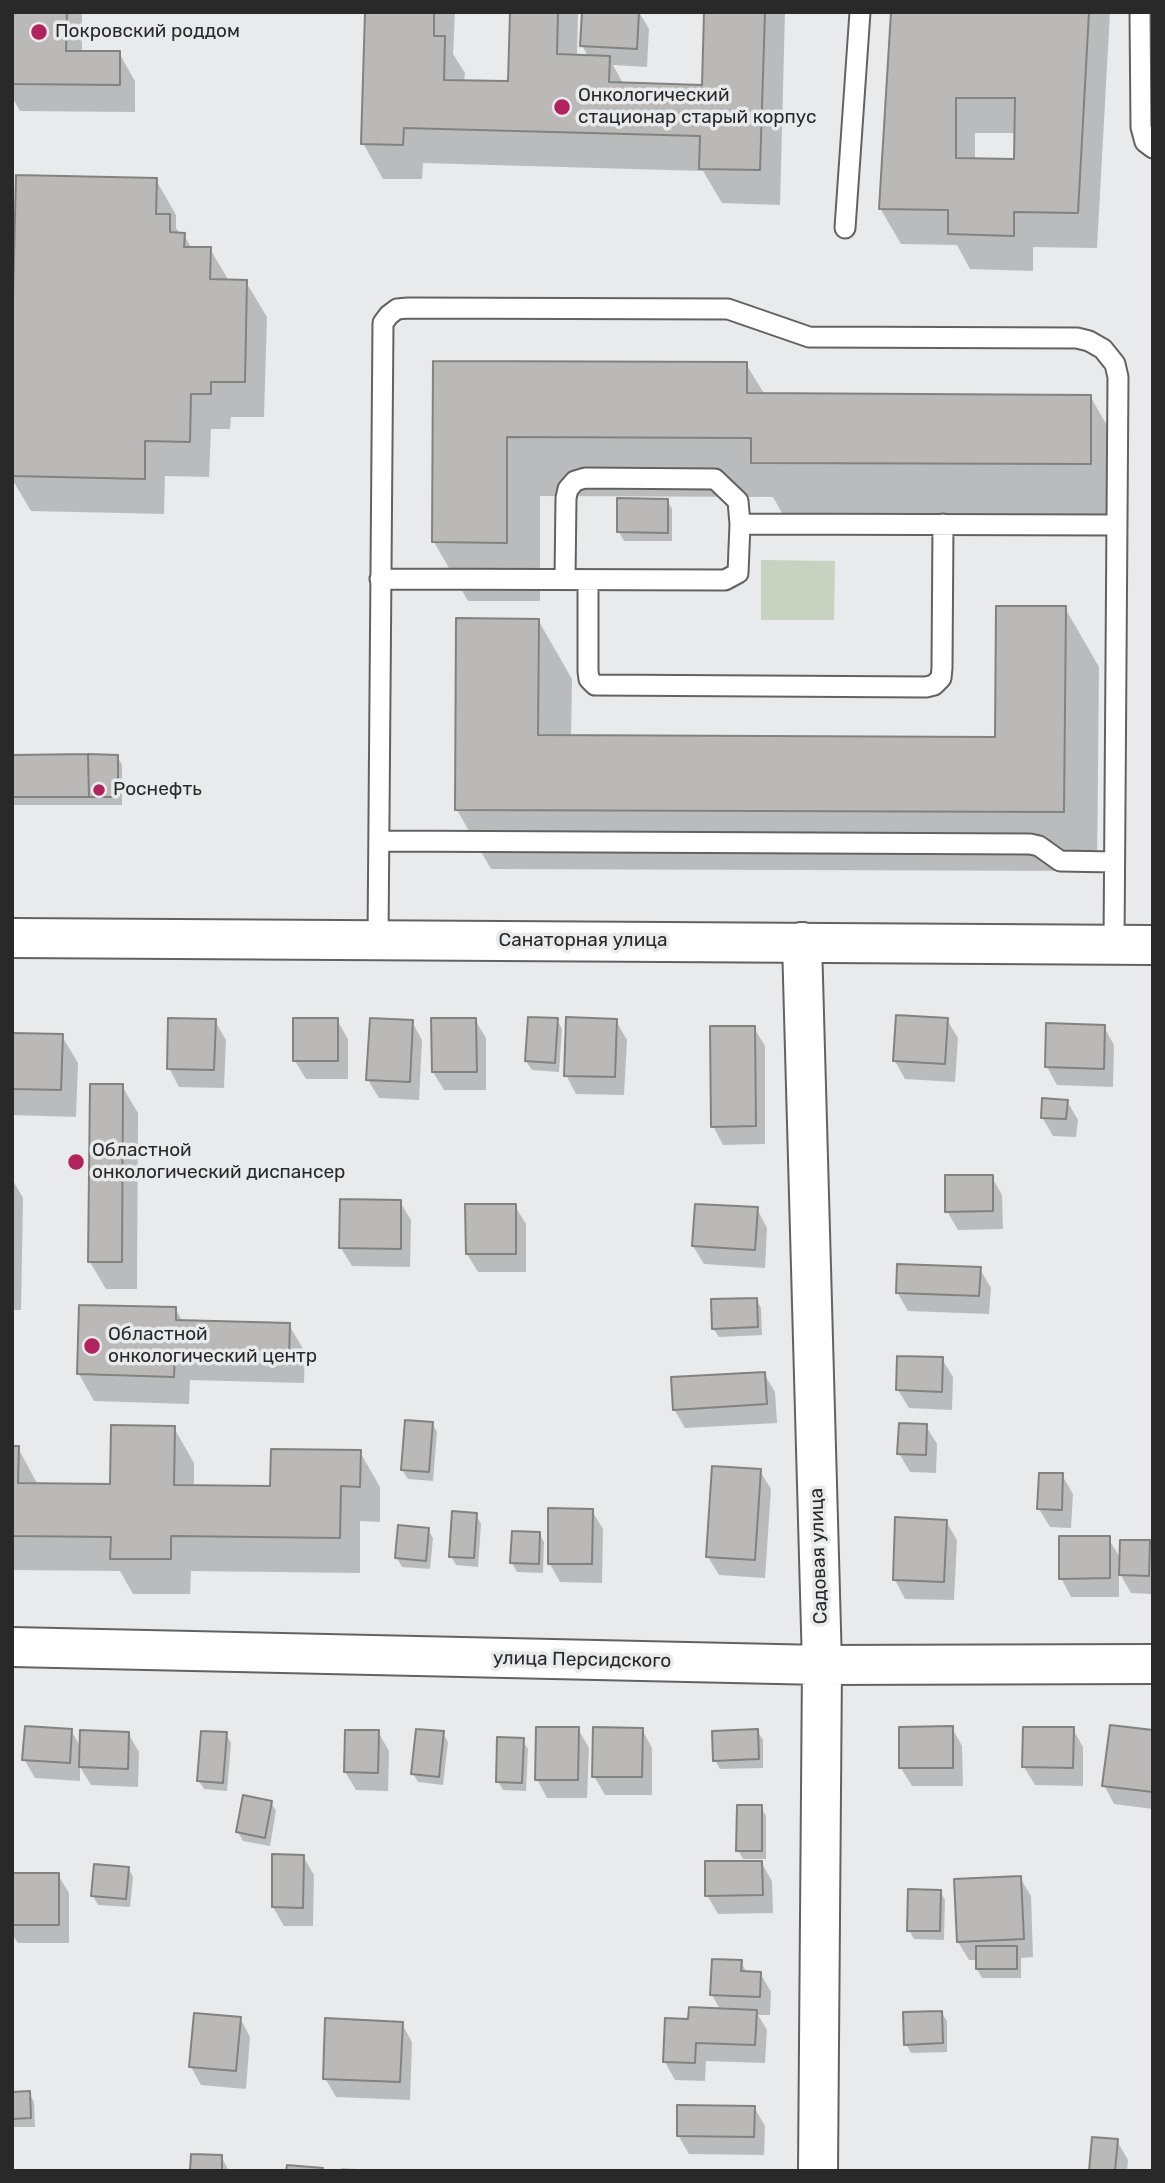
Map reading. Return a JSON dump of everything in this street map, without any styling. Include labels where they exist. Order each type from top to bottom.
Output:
[{"type":"street","name":"Санаторная улица","points":[[12,938],[1153,945]]},
{"type":"street","name":"Садовая улица","points":[[802,942],[821,1665],[818,2171]]},
{"type":"street","name":"улица Персидского","points":[[12,1647],[821,1665],[1153,1664]]},
{"type":"lane","points":[[845,228],[860,12]]},
{"type":"lane","points":[[1140,12],[1141,127],[1145,142],[1153,148]]},
{"type":"lane","points":[[378,940],[383,323],[397,309],[408,308],[728,309],[809,337],[1077,338],[1103,349],[1115,364],[1118,377],[1114,944]]},
{"type":"lane","points":[[380,579],[588,580],[731,579],[738,573],[740,564],[738,501],[715,479],[585,478],[575,481],[568,489],[566,498],[565,579]]},
{"type":"lane","points":[[740,524],[1116,525]]},
{"type":"lane","points":[[588,580],[588,671],[589,679],[595,685],[926,687],[934,685],[941,678],[943,524]]},
{"type":"lane","points":[[379,841],[1030,844],[1039,846],[1060,861],[1114,862]]},
{"type":"green space","points":[[761,560],[835,561],[834,620],[761,620]]},
{"type":"building","name":"Покровский роддом","points":[[12,12],[67,12],[66,51],[120,51],[120,85],[12,84]]},
{"type":"building","name":"Онкологический стационар старый корпус","points":[[365,12],[434,12],[434,36],[445,36],[444,80],[508,81],[510,12],[558,12],[557,54],[610,56],[609,82],[702,85],[704,12],[765,12],[760,170],[699,169],[700,136],[404,128],[403,145],[361,144]]},
{"type":"building","points":[[582,12],[639,12],[637,49],[580,46]]},
{"type":"building","points":[[891,12],[1089,12],[1078,213],[1014,212],[1014,236],[948,234],[948,210],[879,209]],"holes":[[[956,98],[1015,98],[1014,159],[956,158]]]},
{"type":"building","points":[[16,175],[157,178],[156,214],[170,214],[170,232],[185,233],[184,247],[211,247],[210,279],[247,280],[245,382],[211,382],[211,394],[191,394],[190,442],[145,441],[145,479],[12,476]]},
{"type":"building","points":[[433,361],[747,362],[747,393],[1091,395],[1091,464],[751,463],[751,438],[507,437],[507,543],[432,542]]},
{"type":"building","points":[[617,498],[668,499],[668,533],[617,532]]},
{"type":"building","points":[[996,606],[1066,606],[1064,812],[455,810],[456,618],[539,619],[538,735],[995,737]]},
{"type":"building","points":[[88,754],[118,755],[118,797],[89,797]]},
{"type":"building","points":[[88,754],[89,797],[12,797],[12,755]]},
{"type":"building","points":[[896,1015],[948,1018],[945,1064],[893,1061]]},
{"type":"building","points":[[528,1017],[558,1018],[555,1063],[525,1061]]},
{"type":"building","points":[[566,1017],[617,1019],[615,1077],[564,1076]]},
{"type":"building","points":[[168,1018],[216,1019],[214,1070],[167,1069]]},
{"type":"building","points":[[293,1018],[338,1018],[338,1061],[293,1061]]},
{"type":"building","points":[[370,1018],[413,1020],[410,1082],[366,1080]]},
{"type":"building","points":[[431,1018],[476,1018],[477,1072],[432,1072]]},
{"type":"building","points":[[1046,1023],[1105,1025],[1104,1069],[1045,1067]]},
{"type":"building","points":[[710,1026],[755,1026],[756,1126],[711,1127]]},
{"type":"building","points":[[12,1033],[63,1034],[61,1090],[12,1089]]},
{"type":"building","points":[[90,1084],[123,1084],[122,1262],[88,1262]]},
{"type":"building","points":[[1042,1098],[1068,1100],[1066,1119],[1041,1118]]},
{"type":"building","points":[[945,1175],[993,1175],[993,1211],[945,1212]]},
{"type":"building","points":[[340,1199],[401,1200],[401,1249],[339,1248]]},
{"type":"building","points":[[465,1204],[516,1204],[516,1254],[466,1254]]},
{"type":"building","points":[[695,1204],[758,1207],[755,1250],[692,1246]]},
{"type":"building","points":[[897,1264],[981,1267],[979,1296],[896,1293]]},
{"type":"building","points":[[757,1298],[758,1327],[712,1329],[711,1299]]},
{"type":"building","points":[[79,1305],[176,1307],[176,1320],[290,1323],[289,1356],[175,1353],[174,1377],[77,1374]]},
{"type":"building","points":[[897,1356],[943,1357],[942,1392],[896,1390]]},
{"type":"building","points":[[765,1372],[767,1404],[673,1410],[671,1377]]},
{"type":"building","points":[[405,1420],[433,1422],[429,1472],[401,1470]]},
{"type":"building","points":[[899,1423],[927,1424],[926,1455],[897,1454]]},
{"type":"building","points":[[111,1425],[175,1426],[174,1485],[270,1486],[271,1449],[361,1450],[360,1487],[341,1486],[340,1538],[171,1536],[171,1559],[110,1559],[111,1537],[12,1536],[12,1446],[19,1446],[18,1483],[110,1484]]},
{"type":"building","points":[[712,1466],[761,1469],[755,1560],[706,1557]]},
{"type":"building","points":[[1039,1473],[1063,1473],[1062,1510],[1037,1509]]},
{"type":"building","points":[[548,1508],[593,1509],[592,1564],[548,1564]]},
{"type":"building","points":[[452,1511],[477,1513],[474,1558],[449,1557]]},
{"type":"building","points":[[895,1517],[947,1520],[944,1582],[893,1580]]},
{"type":"building","points":[[398,1525],[429,1528],[426,1561],[395,1558]]},
{"type":"building","points":[[512,1531],[540,1532],[539,1564],[510,1563]]},
{"type":"building","points":[[1059,1536],[1110,1536],[1110,1578],[1059,1579]]},
{"type":"building","points":[[1120,1540],[1150,1540],[1149,1576],[1119,1575]]},
{"type":"building","points":[[1110,1725],[1153,1730],[1153,1792],[1102,1786]]},
{"type":"building","points":[[25,1726],[72,1729],[70,1763],[22,1760]]},
{"type":"building","points":[[953,1726],[953,1768],[899,1768],[899,1727]]},
{"type":"building","points":[[536,1727],[579,1727],[578,1780],[535,1780]]},
{"type":"building","points":[[593,1727],[643,1728],[642,1777],[592,1777]]},
{"type":"building","points":[[1023,1727],[1074,1727],[1073,1768],[1022,1767]]},
{"type":"building","points":[[416,1729],[444,1731],[439,1777],[411,1774]]},
{"type":"building","points":[[758,1729],[759,1759],[713,1761],[712,1731]]},
{"type":"building","points":[[80,1730],[129,1732],[128,1769],[79,1767]]},
{"type":"building","points":[[345,1730],[379,1730],[378,1773],[344,1772]]},
{"type":"building","points":[[201,1731],[227,1732],[223,1783],[197,1781]]},
{"type":"building","points":[[497,1737],[524,1738],[522,1783],[496,1782]]},
{"type":"building","points":[[243,1795],[272,1801],[265,1838],[236,1832]]},
{"type":"building","points":[[737,1805],[762,1805],[762,1851],[736,1851]]},
{"type":"building","points":[[272,1854],[304,1855],[303,1908],[272,1907]]},
{"type":"building","points":[[705,1861],[762,1861],[763,1895],[705,1896]]},
{"type":"building","points":[[94,1864],[129,1867],[126,1899],[91,1896]]},
{"type":"building","points":[[12,1873],[59,1873],[59,1925],[12,1925]]},
{"type":"building","points":[[1021,1876],[1024,1939],[957,1942],[954,1879]]},
{"type":"building","points":[[908,1889],[941,1890],[940,1931],[907,1931]]},
{"type":"building","points":[[976,1946],[1017,1946],[1017,1969],[976,1969]]},
{"type":"building","points":[[712,1959],[742,1960],[741,1971],[761,1972],[760,1997],[710,1995]]},
{"type":"building","points":[[689,2007],[757,2010],[755,2045],[696,2043],[695,2063],[663,2062],[665,2018],[688,2019]]},
{"type":"building","points":[[942,2011],[943,2043],[904,2045],[903,2012]]},
{"type":"building","points":[[194,2013],[241,2017],[236,2071],[189,2067]]},
{"type":"building","points":[[325,2018],[403,2022],[400,2082],[323,2079]]},
{"type":"building","points":[[30,2091],[31,2118],[12,2119],[12,2092]]},
{"type":"building","points":[[677,2105],[755,2106],[754,2137],[677,2136]]},
{"type":"building","points":[[1092,2137],[1118,2139],[1115,2171],[1089,2171]]},
{"type":"building","points":[[191,2154],[222,2155],[222,2171],[190,2171]]},
{"type":"building","points":[[287,2165],[323,2168],[322,2171],[286,2171]]},
{"type":"place","name":"Покровский роддом","points":[[39,32]]},
{"type":"place","name":"Онкологический стационар старый корпус","points":[[562,107]]},
{"type":"place","name":"Роснефть","points":[[99,790]]},
{"type":"place","name":"Областной онкологический диспансер","points":[[76,1162]]},
{"type":"place","name":"Областной онкологический центр","points":[[92,1346]]}]
